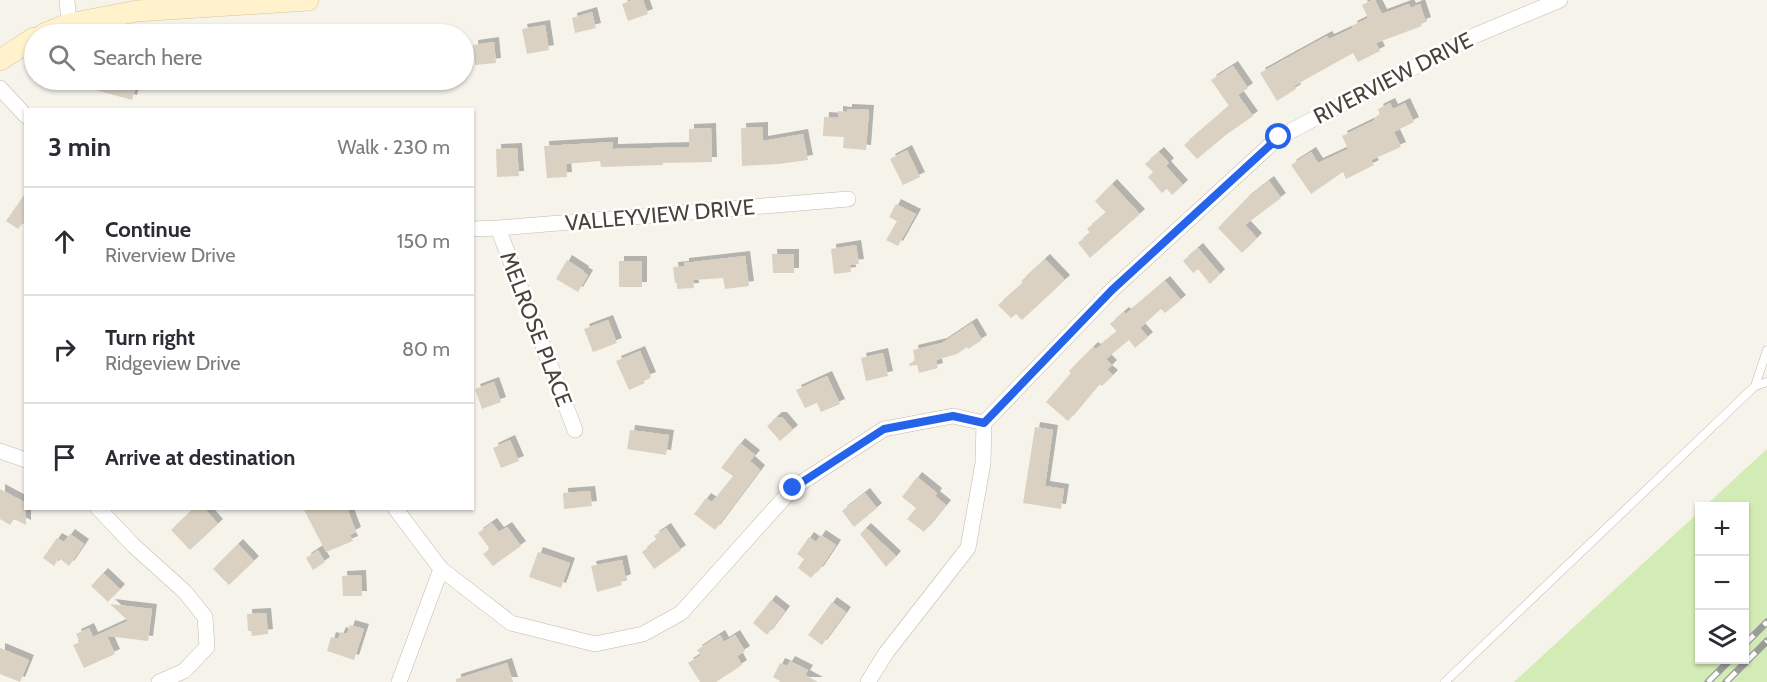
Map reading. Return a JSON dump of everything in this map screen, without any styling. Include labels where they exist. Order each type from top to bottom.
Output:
[{"type":"street","points":[[67,0],[69,24],[137,11],[308,0]]},
{"type":"street","name":"RIVERVIEW DRIVE","points":[[984,423],[1112,290],[1279,137],[1476,35],[1560,0]]},
{"type":"street","points":[[0,60],[24,45]]},
{"type":"street","points":[[0,88],[24,114]]},
{"type":"street","name":"VALLEYVIEW DRIVE","points":[[474,229],[848,199]]},
{"type":"street","name":"MELROSE PLACE","points":[[498,228],[575,430]]},
{"type":"street","points":[[397,510],[441,569],[511,623],[596,644],[643,634],[681,613],[793,488],[884,429],[953,416],[984,423],[982,463],[968,548],[886,653],[868,682]]},
{"type":"street","points":[[0,451],[24,459]]},
{"type":"street","points":[[100,510],[134,546],[185,592],[205,617],[207,647],[184,671],[159,682]]},
{"type":"street","points":[[399,682],[441,569]]},
{"type":"lane","points":[[1755,386],[1767,350]]},
{"type":"lane","points":[[1445,682],[1755,386],[1767,382]]},
{"type":"green space","points":[[1767,449],[1767,682],[1514,682],[1695,516],[1695,664],[1749,664],[1749,502],[1709,502]]},
{"type":"building","points":[[632,0],[643,0],[648,14],[628,21],[622,4]]},
{"type":"building","points":[[1375,0],[1382,14],[1409,4],[1411,8],[1420,4],[1426,22],[1421,24],[1422,26],[1376,43],[1380,51],[1358,62],[1353,53],[1294,86],[1296,89],[1277,101],[1260,73],[1327,36],[1329,39],[1353,28],[1352,26],[1368,18],[1362,5]]},
{"type":"building","points":[[592,12],[596,28],[575,33],[572,18]]},
{"type":"building","points":[[545,25],[549,50],[527,54],[522,29]]},
{"type":"building","points":[[494,42],[496,63],[475,65],[474,45]]},
{"type":"building","points":[[1233,66],[1248,88],[1238,95],[1253,116],[1197,159],[1184,145],[1229,106],[1211,80]]},
{"type":"building","points":[[96,90],[135,90],[132,100]]},
{"type":"building","points":[[1390,103],[1393,109],[1405,103],[1414,122],[1394,132],[1401,147],[1371,160],[1374,165],[1346,179],[1343,172],[1311,194],[1291,165],[1311,152],[1318,163],[1348,149],[1342,136],[1375,120],[1374,118],[1380,114],[1378,109]]},
{"type":"building","points":[[847,109],[869,110],[866,150],[843,148],[844,137],[823,136],[824,117],[838,118],[838,111],[847,112]]},
{"type":"building","points":[[763,127],[763,141],[803,134],[808,160],[742,166],[741,128]]},
{"type":"building","points":[[711,128],[712,162],[601,167],[600,161],[566,164],[567,177],[547,178],[544,146],[613,142],[613,149],[689,147],[689,129]]},
{"type":"building","points":[[517,148],[519,176],[497,177],[496,149]]},
{"type":"building","points":[[907,150],[920,177],[903,185],[890,159]]},
{"type":"building","points":[[1159,152],[1169,163],[1166,166],[1183,185],[1172,195],[1167,189],[1162,193],[1148,177],[1153,172],[1145,164]]},
{"type":"building","points":[[1269,181],[1281,198],[1245,225],[1257,238],[1242,253],[1218,228],[1246,199]]},
{"type":"building","points":[[1112,184],[1140,214],[1090,258],[1078,243],[1090,233],[1087,229],[1106,213],[1095,201]]},
{"type":"building","points":[[24,195],[24,222],[18,229],[6,221]]},
{"type":"building","points":[[896,204],[916,214],[898,246],[886,240],[897,221],[889,217]]},
{"type":"building","points":[[856,245],[859,264],[850,265],[851,272],[834,274],[831,249]]},
{"type":"building","points":[[1198,248],[1220,274],[1210,284],[1198,269],[1193,273],[1183,261]]},
{"type":"building","points":[[772,254],[794,254],[794,273],[773,273]]},
{"type":"building","points":[[745,256],[749,286],[725,289],[723,278],[693,280],[694,288],[677,289],[673,267],[684,266],[684,263]]},
{"type":"building","points":[[1045,259],[1065,280],[1022,320],[1016,314],[1011,318],[998,305]]},
{"type":"building","points":[[567,260],[588,275],[578,292],[556,279]]},
{"type":"building","points":[[619,261],[642,261],[642,287],[619,287]]},
{"type":"building","points":[[1165,281],[1181,300],[1165,313],[1161,309],[1140,328],[1148,337],[1135,348],[1129,340],[1106,359],[1112,365],[1107,370],[1113,375],[1102,386],[1099,384],[1068,421],[1046,402],[1071,373],[1069,371],[1093,347],[1096,349],[1117,332],[1110,324],[1124,312],[1126,314]]},
{"type":"building","points":[[608,320],[617,343],[593,352],[584,329]]},
{"type":"building","points":[[972,323],[982,340],[957,354],[936,360],[938,368],[919,373],[917,365],[910,366],[909,364],[915,360],[913,350],[942,343]]},
{"type":"building","points":[[640,351],[651,377],[643,380],[645,383],[629,390],[616,361]]},
{"type":"building","points":[[883,353],[888,376],[866,381],[861,358]]},
{"type":"building","points":[[827,376],[840,404],[821,412],[817,403],[805,408],[796,390]]},
{"type":"building","points":[[494,382],[501,402],[482,409],[475,389]]},
{"type":"building","points":[[777,417],[782,417],[793,430],[780,441],[767,426]]},
{"type":"building","points":[[1035,427],[1053,430],[1045,486],[1064,489],[1061,509],[1023,503]]},
{"type":"building","points":[[630,430],[669,435],[666,455],[627,449]]},
{"type":"building","points":[[510,440],[519,461],[501,468],[493,448]]},
{"type":"building","points":[[740,443],[755,455],[750,461],[760,470],[715,530],[694,514],[706,498],[712,502],[733,476],[721,468]]},
{"type":"building","points":[[917,477],[937,493],[935,496],[946,505],[924,532],[907,519],[916,508],[902,497]]},
{"type":"building","points":[[0,489],[24,502],[26,525],[14,519],[10,525],[0,519]]},
{"type":"building","points":[[590,491],[592,506],[564,509],[563,493]]},
{"type":"building","points":[[865,493],[877,508],[854,527],[842,511]]},
{"type":"building","points":[[192,510],[206,510],[218,524],[190,550],[171,530]]},
{"type":"building","points":[[304,510],[348,510],[356,532],[350,535],[353,541],[326,552]]},
{"type":"building","points":[[492,523],[499,532],[507,527],[521,546],[493,566],[483,554],[490,549],[478,533]]},
{"type":"building","points":[[666,528],[681,550],[654,569],[642,552],[657,540],[654,536]]},
{"type":"building","points":[[866,528],[896,556],[886,567],[860,534]]},
{"type":"building","points":[[70,534],[84,544],[69,566],[59,558],[54,566],[43,558],[57,538],[64,542]]},
{"type":"building","points":[[821,535],[836,545],[818,572],[811,578],[798,568],[804,559],[797,554],[809,537],[816,542]]},
{"type":"building","points":[[238,544],[254,561],[229,585],[213,569]]},
{"type":"building","points":[[318,550],[325,562],[313,570],[306,558]]},
{"type":"building","points":[[538,552],[570,563],[561,588],[529,577]]},
{"type":"building","points":[[622,560],[626,579],[621,581],[622,585],[597,592],[591,566]]},
{"type":"building","points":[[103,573],[120,589],[108,602],[91,586]]},
{"type":"building","points":[[361,575],[362,596],[343,596],[342,576]]},
{"type":"building","points":[[771,600],[785,611],[767,635],[753,623]]},
{"type":"building","points":[[832,602],[846,612],[822,645],[808,635]]},
{"type":"building","points":[[110,604],[152,609],[148,641],[107,636],[115,654],[84,668],[73,645],[80,642],[76,634],[89,628],[93,637],[128,621]]},
{"type":"building","points":[[266,613],[268,634],[252,636],[251,631],[248,631],[247,614]]},
{"type":"building","points":[[350,625],[364,629],[354,660],[327,651],[331,637],[338,639],[341,632],[347,634]]},
{"type":"building","points":[[720,635],[724,642],[735,635],[745,651],[737,656],[742,665],[716,682],[700,682],[688,663],[701,655],[697,650]]},
{"type":"building","points":[[0,648],[29,660],[20,682],[0,674]]},
{"type":"building","points":[[790,661],[808,670],[805,675],[818,682],[779,682],[773,677],[780,663],[787,666]]},
{"type":"building","points":[[507,663],[513,682],[456,682],[456,679]]},
{"type":"railway","points":[[1749,640],[1767,622]]},
{"type":"railway","points":[[1726,682],[1767,641]]},
{"type":"railway","points":[[1708,682],[1726,664]]},
{"type":"route","points":[[793,488],[884,429],[953,416],[984,423],[1112,290],[1279,137]]}]
